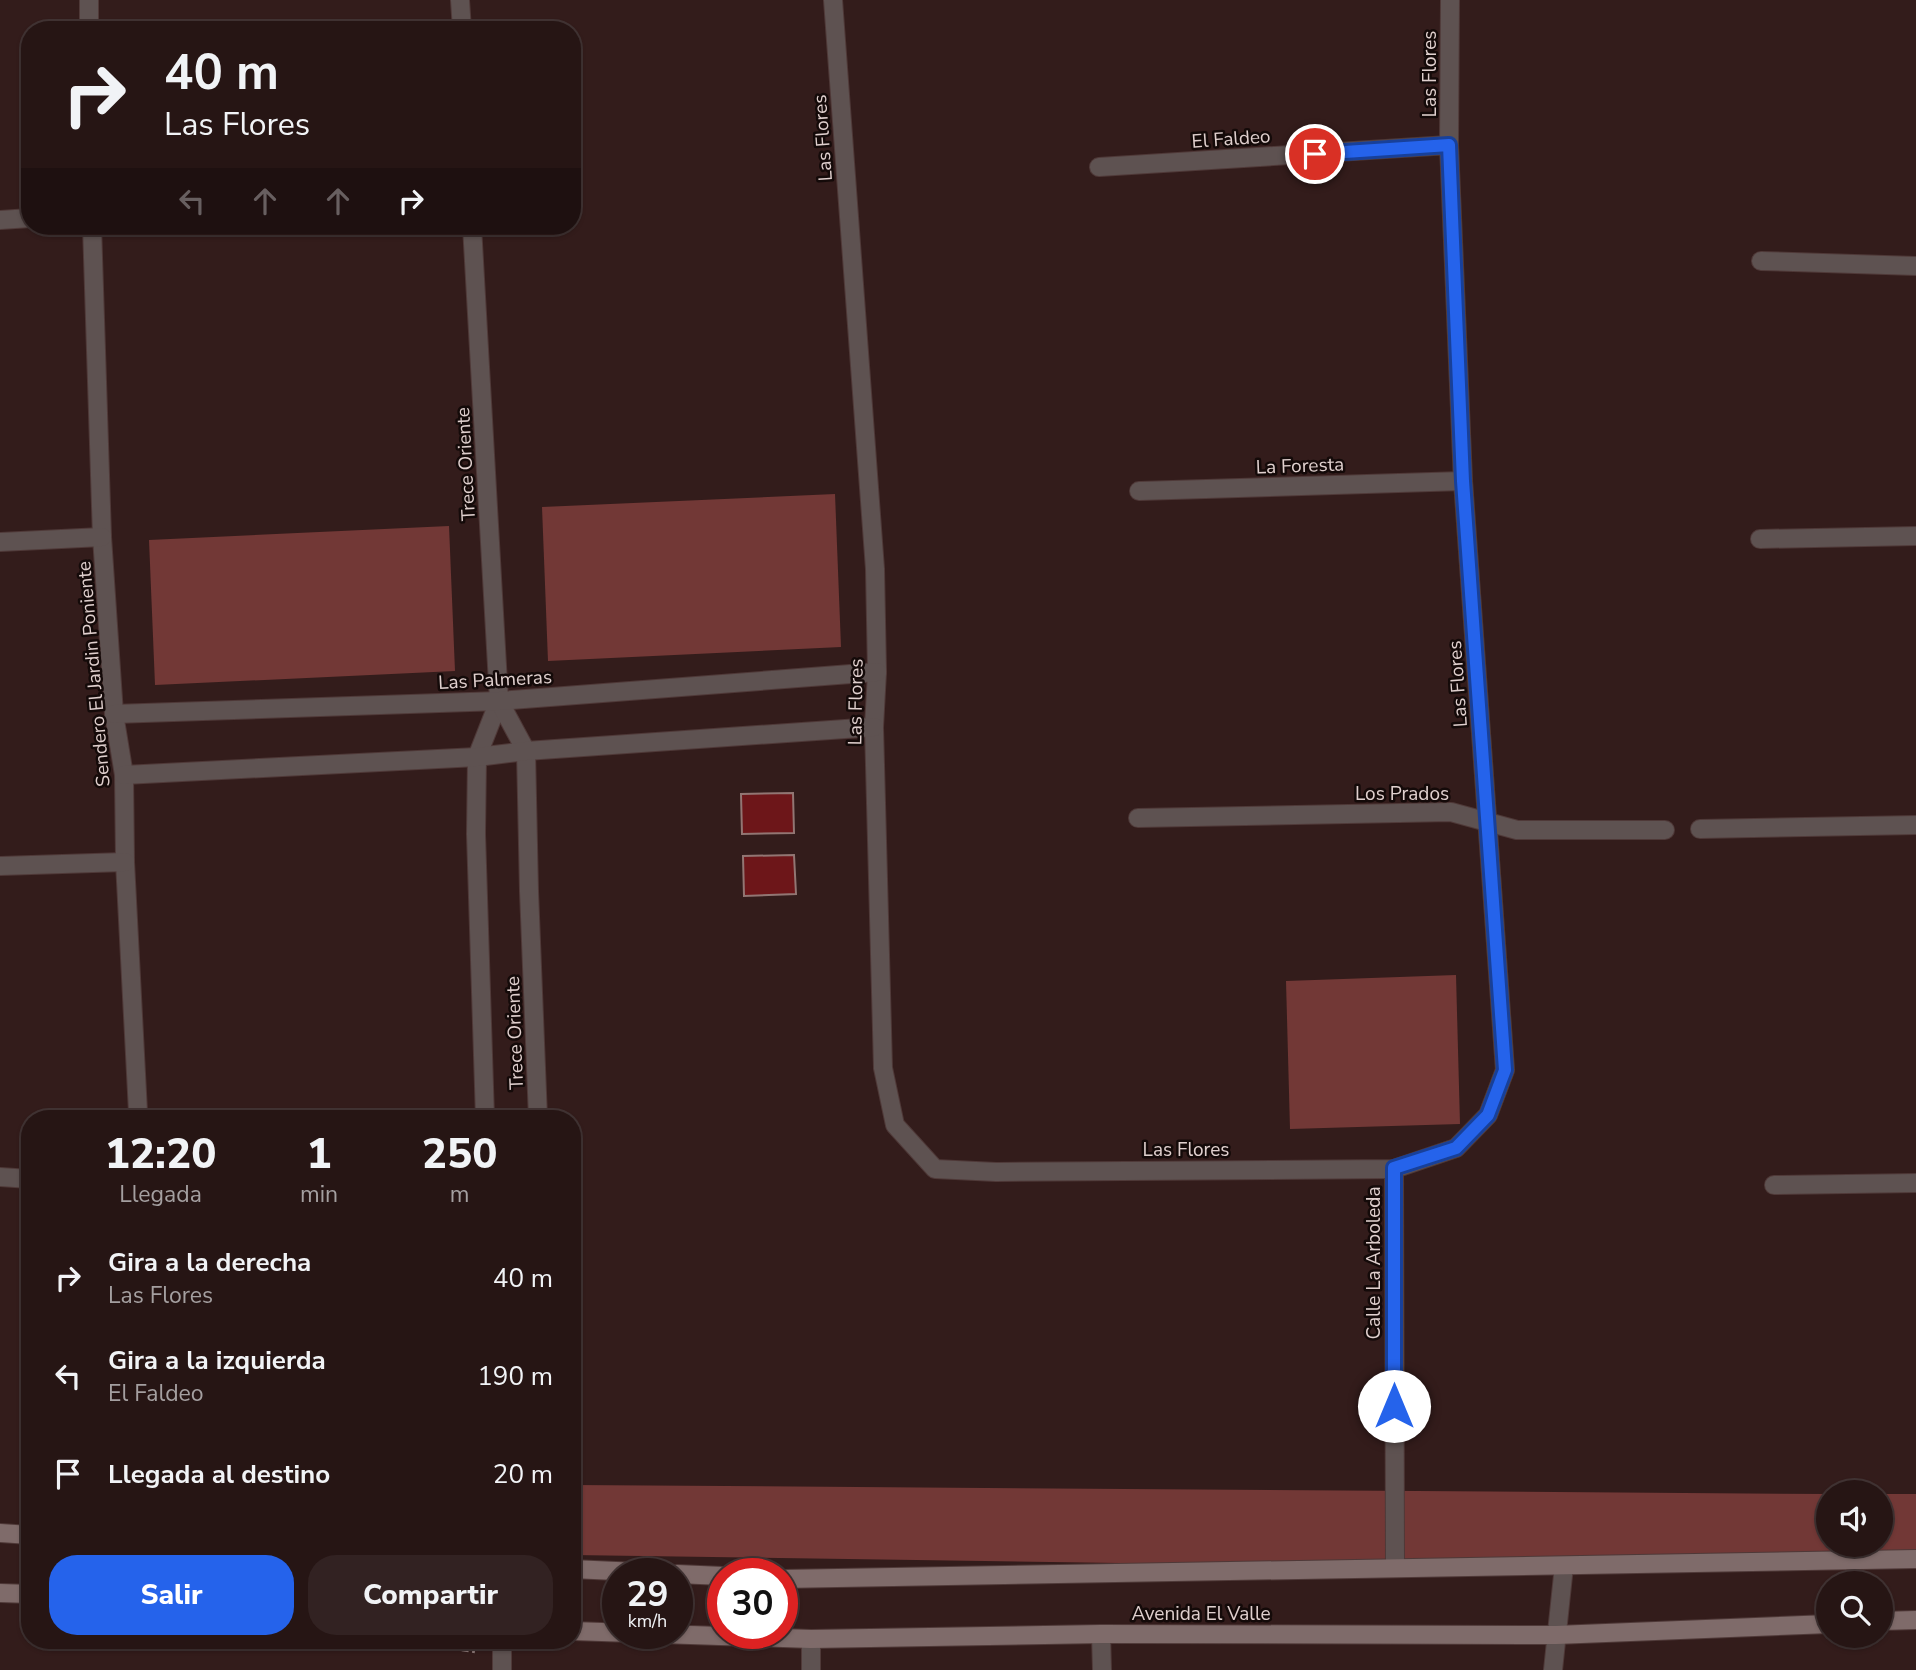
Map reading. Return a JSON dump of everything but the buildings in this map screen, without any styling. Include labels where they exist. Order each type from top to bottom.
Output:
[{"type":"street","points":[[89,0],[89,21]]},
{"type":"street","points":[[460,0],[461,21]]},
{"type":"street","name":"Las Flores","points":[[833,0],[876,569],[877,672],[874,727],[883,1068],[895,1125],[935,1169],[996,1172],[1394,1168],[1456,1148],[1488,1115],[1505,1070],[1463,481],[1449,145],[1450,0]]},
{"type":"street","name":"El Faldeo","points":[[1099,167],[1449,145]]},
{"type":"street","points":[[0,220],[21,219]]},
{"type":"street","name":"Sendero El Jardin Poniente","points":[[92,235],[102,537],[114,714],[124,775],[125,862],[138,1110]]},
{"type":"street","name":"Trece Oriente","points":[[473,235],[499,701],[477,757],[476,834],[485,1110]]},
{"type":"street","points":[[1761,261],[1916,265]]},
{"type":"street","name":"La Foresta","points":[[1139,491],[1463,481]]},
{"type":"street","points":[[1760,539],[1916,536]]},
{"type":"street","points":[[0,542],[102,537]]},
{"type":"street","name":"Las Palmeras","points":[[114,714],[499,701],[877,672]]},
{"type":"street","name":"Trece Oriente","points":[[499,701],[526,751],[538,1110]]},
{"type":"street","points":[[124,775],[477,757],[526,751],[874,727]]},
{"type":"street","name":"Los Prados","points":[[1138,818],[1451,812],[1517,830],[1665,830]]},
{"type":"street","points":[[1700,830],[1916,825]]},
{"type":"street","points":[[0,866],[125,862]]},
{"type":"street","name":"Calle La Arboleda","points":[[1394,1168],[1395,1567]]},
{"type":"street","points":[[0,1177],[21,1178]]},
{"type":"street","points":[[1774,1185],[1916,1183]]},
{"type":"street","points":[[0,1534],[21,1535]]},
{"type":"street","points":[[798,1578],[1916,1559]]},
{"type":"street","points":[[1553,1670],[1564,1566]]},
{"type":"street","points":[[581,1569],[602,1570]]},
{"type":"street","points":[[0,1593],[21,1594]]},
{"type":"street","points":[[1893,1621],[1916,1620]]},
{"type":"street","name":"Avenida El Valle","points":[[581,1631],[811,1639],[1101,1634],[1556,1635],[1816,1625]]},
{"type":"street","points":[[1101,1634],[1102,1670]]},
{"type":"street","points":[[811,1639],[811,1670]]},
{"type":"street","points":[[502,1649],[502,1670]]},
{"type":"shaded area","points":[[835,494],[841,647],[548,661],[542,507]]},
{"type":"shaded area","points":[[449,526],[455,671],[155,685],[149,540]]},
{"type":"shaded area","points":[[1456,975],[1460,1124],[1290,1129],[1286,981]]},
{"type":"shaded area","points":[[581,1485],[1816,1494],[1816,1557],[1893,1557],[1893,1494],[1916,1494],[1916,1559],[1395,1567],[581,1555]]},
{"type":"route","points":[[1315,154],[1449,145],[1463,481],[1505,1070],[1488,1115],[1456,1148],[1394,1168],[1394,1406]]}]
